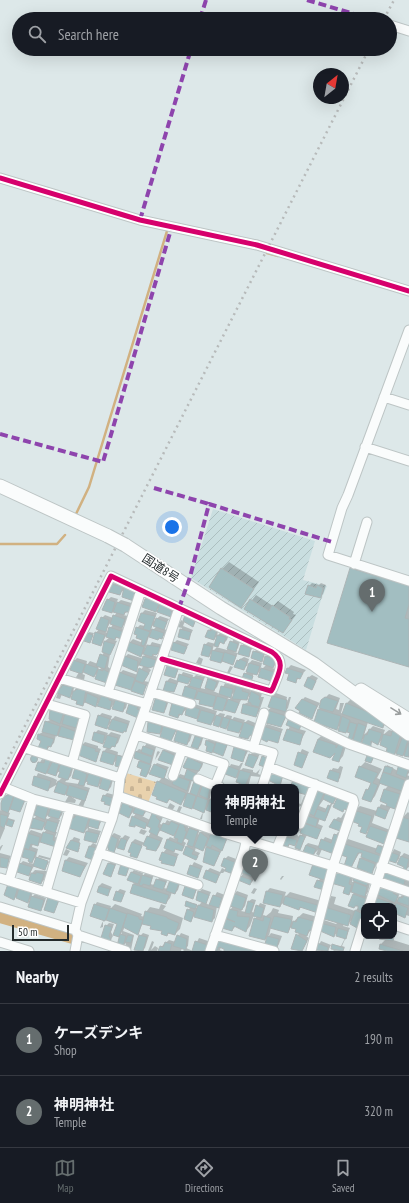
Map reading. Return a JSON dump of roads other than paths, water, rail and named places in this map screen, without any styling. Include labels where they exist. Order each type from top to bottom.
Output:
[{"type":"highway","name":"国道8号","points":[[0,486],[108,536],[125,546],[222,608],[314,664],[409,734]]},
{"type":"highway","name":"国道8号","points":[[314,664],[319,664],[409,720]]},
{"type":"street","points":[[397,27],[409,31]]},
{"type":"street","points":[[0,178],[140,220],[257,245],[409,291]]},
{"type":"street","points":[[409,330],[342,508],[328,556],[409,581]]},
{"type":"street","points":[[384,397],[409,405]]},
{"type":"street","points":[[365,447],[409,462]]},
{"type":"street","points":[[354,564],[367,522]]},
{"type":"street","points":[[112,819],[2,791],[111,576],[279,656],[280,666],[271,691],[162,659]]},
{"type":"street","points":[[108,692],[141,590]]},
{"type":"street","points":[[75,951],[81,903],[112,819],[118,796],[120,778],[137,735],[179,608]]},
{"type":"street","points":[[59,678],[147,704]]},
{"type":"street","points":[[151,692],[191,704]]},
{"type":"street","points":[[47,704],[85,715],[72,763]]},
{"type":"street","points":[[253,748],[264,713]]},
{"type":"street","points":[[143,715],[273,753],[263,784]]},
{"type":"street","points":[[290,715],[349,744],[409,765]]},
{"type":"street","points":[[137,735],[224,764],[218,784]]},
{"type":"street","points":[[25,748],[120,778]]},
{"type":"street","points":[[173,776],[182,750]]},
{"type":"street","points":[[269,767],[315,784],[354,801],[333,866],[311,951]]},
{"type":"street","points":[[198,780],[211,784]]},
{"type":"street","points":[[299,824],[315,784]]},
{"type":"street","points":[[370,903],[376,880],[409,784]]},
{"type":"street","points":[[118,796],[211,829]]},
{"type":"street","points":[[33,799],[4,880],[81,903]]},
{"type":"street","points":[[46,892],[70,809]]},
{"type":"street","points":[[210,951],[244,851],[247,836],[278,848],[409,892]]},
{"type":"street","points":[[278,848],[282,836]]},
{"type":"street","points":[[99,853],[198,884]]},
{"type":"street","points":[[381,866],[409,876]]},
{"type":"street","points":[[0,907],[126,951]]},
{"type":"street","points":[[397,926],[409,930]]},
{"type":"street","points":[[355,951],[361,932]]},
{"type":"street","points":[[215,935],[274,951]]},
{"type":"street","points":[[0,942],[29,951]]},
{"type":"waterway","points":[[76,514],[89,487],[167,231]]},
{"type":"waterway","points":[[267,253],[278,256]]},
{"type":"waterway","points":[[0,544],[57,544],[65,535]]},
{"type":"waterway","points":[[0,916],[73,937]]},
{"type":"railway","points":[[388,12],[394,0]]},
{"type":"railway","points":[[0,775],[365,56]]},
{"type":"place","name":"ケーズデンキ","points":[[372,612]]},
{"type":"place","name":"神明神社","points":[[255,882]]}]
